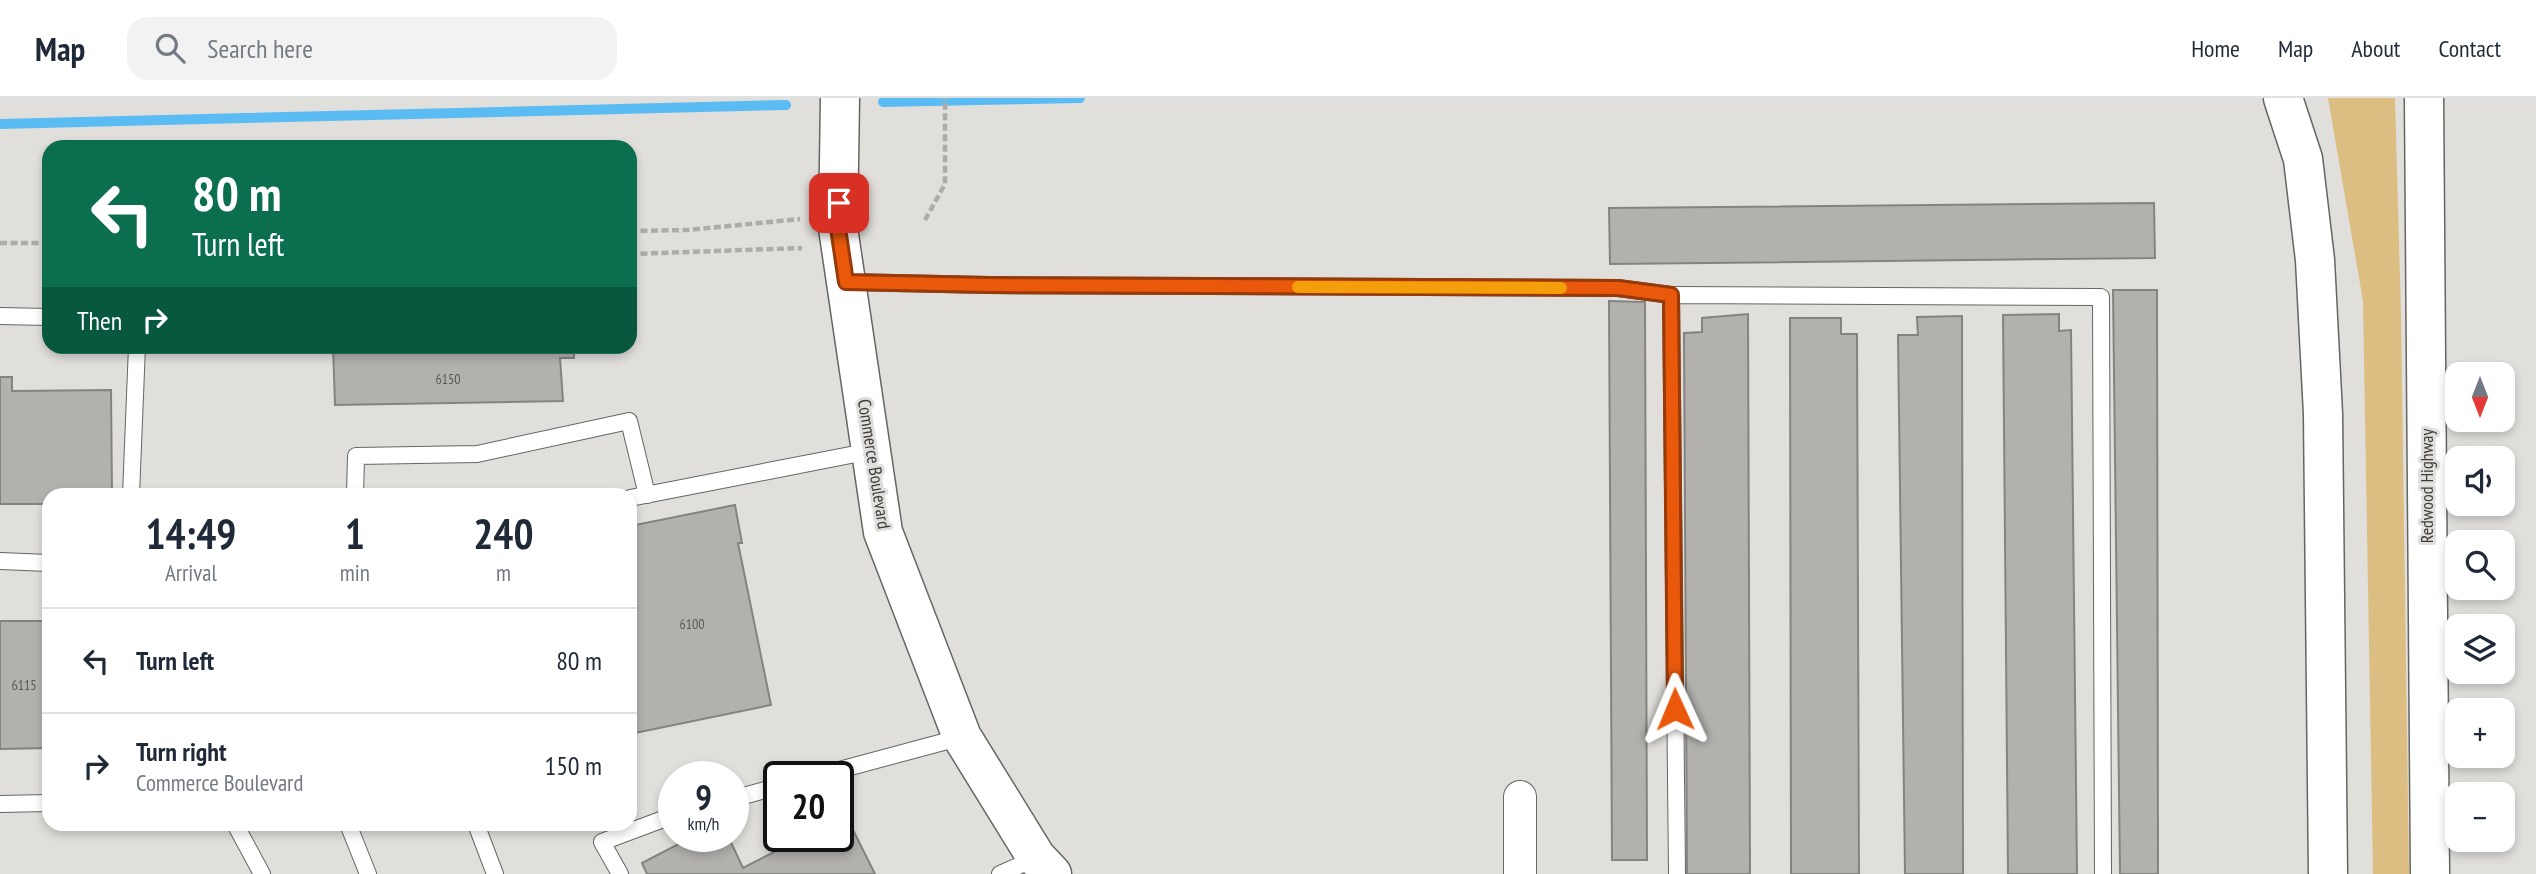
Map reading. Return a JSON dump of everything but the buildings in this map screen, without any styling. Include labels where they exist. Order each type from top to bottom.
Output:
[{"type":"main road","name":"Commerce Boulevard","points":[[840,98],[838,228],[883,532],[962,737],[1044,866]]},
{"type":"main road","points":[[2283,98],[2303,159],[2315,260],[2323,414],[2328,874]]},
{"type":"main road","name":"Redwood Highway","points":[[2424,98],[2430,874]]},
{"type":"street","points":[[1520,797],[1520,874]]},
{"type":"lane","points":[[2298,98],[2303,159]]},
{"type":"lane","points":[[846,282],[1618,288],[1671,295],[2101,298],[2103,874]]},
{"type":"lane","points":[[1671,295],[1677,874]]},
{"type":"lane","points":[[0,316],[42,317]]},
{"type":"lane","points":[[131,488],[137,354]]},
{"type":"lane","points":[[355,488],[356,456],[477,454],[629,421],[647,495]]},
{"type":"lane","points":[[637,497],[871,451]]},
{"type":"lane","points":[[0,561],[42,563]]},
{"type":"lane","points":[[854,766],[962,737]]},
{"type":"lane","points":[[0,804],[42,803]]},
{"type":"lane","points":[[637,829],[658,821]]},
{"type":"lane","points":[[239,831],[262,874]]},
{"type":"lane","points":[[351,831],[368,874]]},
{"type":"lane","points":[[479,831],[495,874]]},
{"type":"lane","points":[[620,874],[602,842],[631,831]]},
{"type":"lane","points":[[1000,874],[1044,866]]},
{"type":"path","points":[[925,220],[945,184],[945,98]]},
{"type":"path","points":[[637,231],[688,230],[806,219]]},
{"type":"path","points":[[0,243],[42,243]]},
{"type":"path","points":[[637,254],[807,248]]},
{"type":"shaded area","points":[[2328,98],[2395,98],[2401,314],[2409,874],[2373,874],[2363,301]]},
{"type":"waterway","points":[[883,102],[1080,98]]},
{"type":"waterway","points":[[0,124],[786,105]]},
{"type":"slow traffic","points":[[1298,287],[1561,288]]},
{"type":"route","points":[[839,203],[838,228],[846,282],[1618,288],[1671,295],[1675,709]]}]
